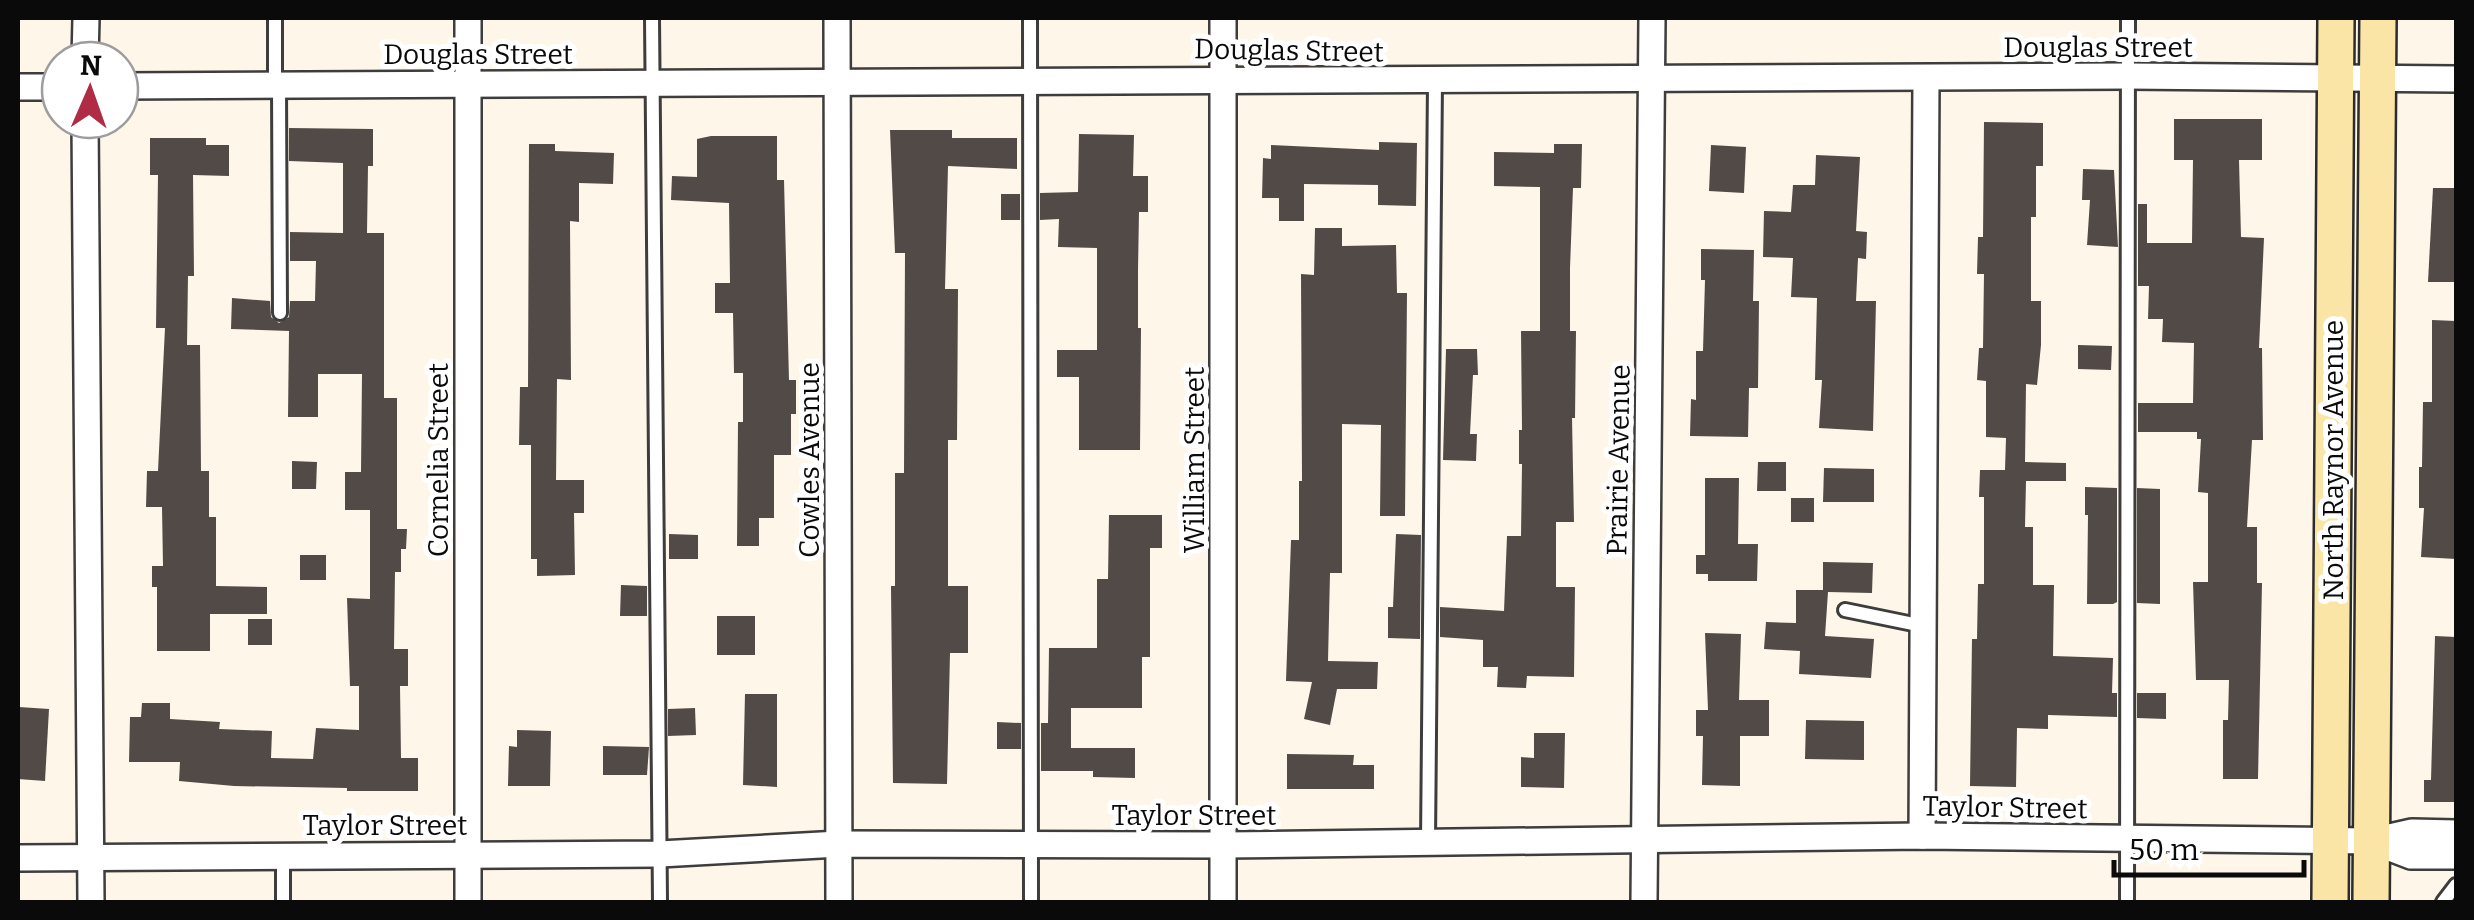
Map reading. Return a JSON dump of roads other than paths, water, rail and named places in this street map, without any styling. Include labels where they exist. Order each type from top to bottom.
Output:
[{"type":"main road","name":"North Raynor Avenue","points":[[2330,902],[2336,18]]},
{"type":"main road","name":"North Raynor Avenue","points":[[2372,902],[2378,18]]},
{"type":"street","name":"Cornelia Street","points":[[468,18],[468,902]]},
{"type":"street","name":"Cowles Avenue","points":[[837,18],[839,902]]},
{"type":"street","name":"William Street","points":[[1223,18],[1224,902]]},
{"type":"street","name":"Prairie Avenue","points":[[1644,902],[1652,18]]},
{"type":"street","name":"Douglas Street","points":[[140,86],[1223,78],[1436,82],[2127,76],[2456,80]]},
{"type":"street","points":[[1922,836],[1926,79]]},
{"type":"street","points":[[85,140],[91,902]]},
{"type":"street","name":"Taylor Street","points":[[18,858],[660,854],[839,844],[1225,845],[1922,836],[2372,841],[2412,832],[2456,833]]},
{"type":"street","name":"Taylor Street","points":[[2372,841],[2411,856],[2456,856]]},
{"type":"lane","points":[[276,18],[280,313]]},
{"type":"lane","points":[[652,18],[660,902]]},
{"type":"lane","points":[[1030,18],[1031,902]]},
{"type":"lane","points":[[2128,18],[2128,902]]},
{"type":"lane","points":[[1428,842],[1436,82]]},
{"type":"lane","points":[[1846,610],[1923,626]]},
{"type":"lane","points":[[283,856],[283,902]]},
{"type":"lane","points":[[2442,902],[2456,885]]}]
